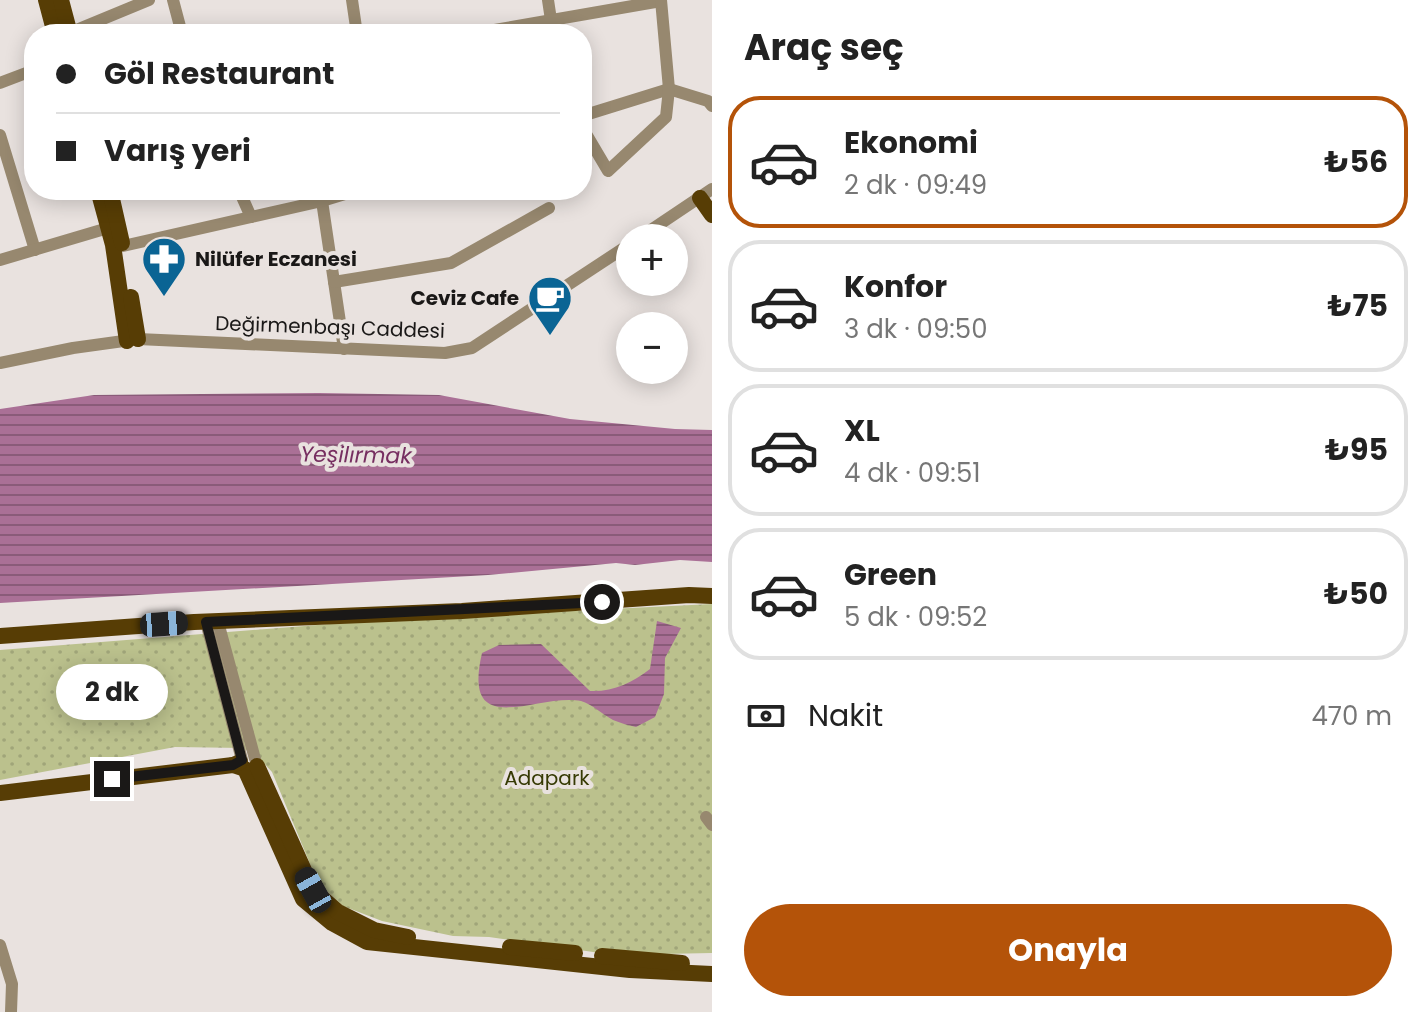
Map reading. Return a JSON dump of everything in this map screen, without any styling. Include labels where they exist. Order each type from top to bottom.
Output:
[{"type":"main road","points":[[46,0],[59,24]]},
{"type":"main road","points":[[61,0],[64,24]]},
{"type":"main road","points":[[706,194],[712,215]]},
{"type":"main road","points":[[101,200],[132,340]]},
{"type":"main road","points":[[112,200],[123,246],[132,340]]},
{"type":"main road","points":[[0,636],[712,596]]},
{"type":"main road","points":[[0,793],[246,764],[313,890],[338,912],[374,930],[430,942],[533,949],[712,974]]},
{"type":"main road","points":[[637,965],[712,964]]},
{"type":"street","points":[[90,24],[149,0]]},
{"type":"street","points":[[173,0],[179,24]]},
{"type":"street","points":[[352,0],[356,24]]},
{"type":"street","points":[[548,0],[548,24]]},
{"type":"street","points":[[553,24],[661,0],[669,89],[666,117],[608,171],[592,144]]},
{"type":"street","points":[[0,83],[24,74]]},
{"type":"street","points":[[592,113],[669,89],[708,101],[712,106]]},
{"type":"street","points":[[0,135],[5,172],[35,250]]},
{"type":"street","points":[[660,224],[706,194]]},
{"type":"street","points":[[243,200],[251,217]]},
{"type":"street","points":[[123,246],[325,200]]},
{"type":"street","points":[[322,201],[344,349]]},
{"type":"street","points":[[334,282],[451,263],[549,208]]},
{"type":"street","points":[[0,260],[108,228]]},
{"type":"street","name":"Değirmenbaşı Caddesi","points":[[0,363],[132,340],[445,353],[472,348],[616,253]]},
{"type":"street","points":[[212,622],[246,764]]},
{"type":"street","points":[[0,945],[12,984],[11,1012]]},
{"type":"green space","name":"Adapark","points":[[712,604],[712,953],[614,955],[489,937],[453,936],[382,921],[343,906],[318,883],[272,772],[243,748],[175,747],[0,780],[0,650],[368,621]]},
{"type":"water","name":"Yeşilırmak","points":[[94,395],[439,395],[570,419],[712,430],[712,562],[616,563],[488,575],[0,603],[0,409]]},
{"type":"water","points":[[657,621],[681,628],[665,658],[664,694],[655,717],[636,727],[613,720],[581,701],[508,707],[493,705],[483,697],[478,681],[482,653],[499,645],[541,644],[590,691],[622,686],[650,669]]},
{"type":"place","name":"Nilüfer Eczanesi","points":[[164,298]]},
{"type":"place","name":"Ceviz Cafe","points":[[550,337]]},
{"type":"route","points":[[112,779],[233,765],[242,760],[206,622],[602,602]]}]
